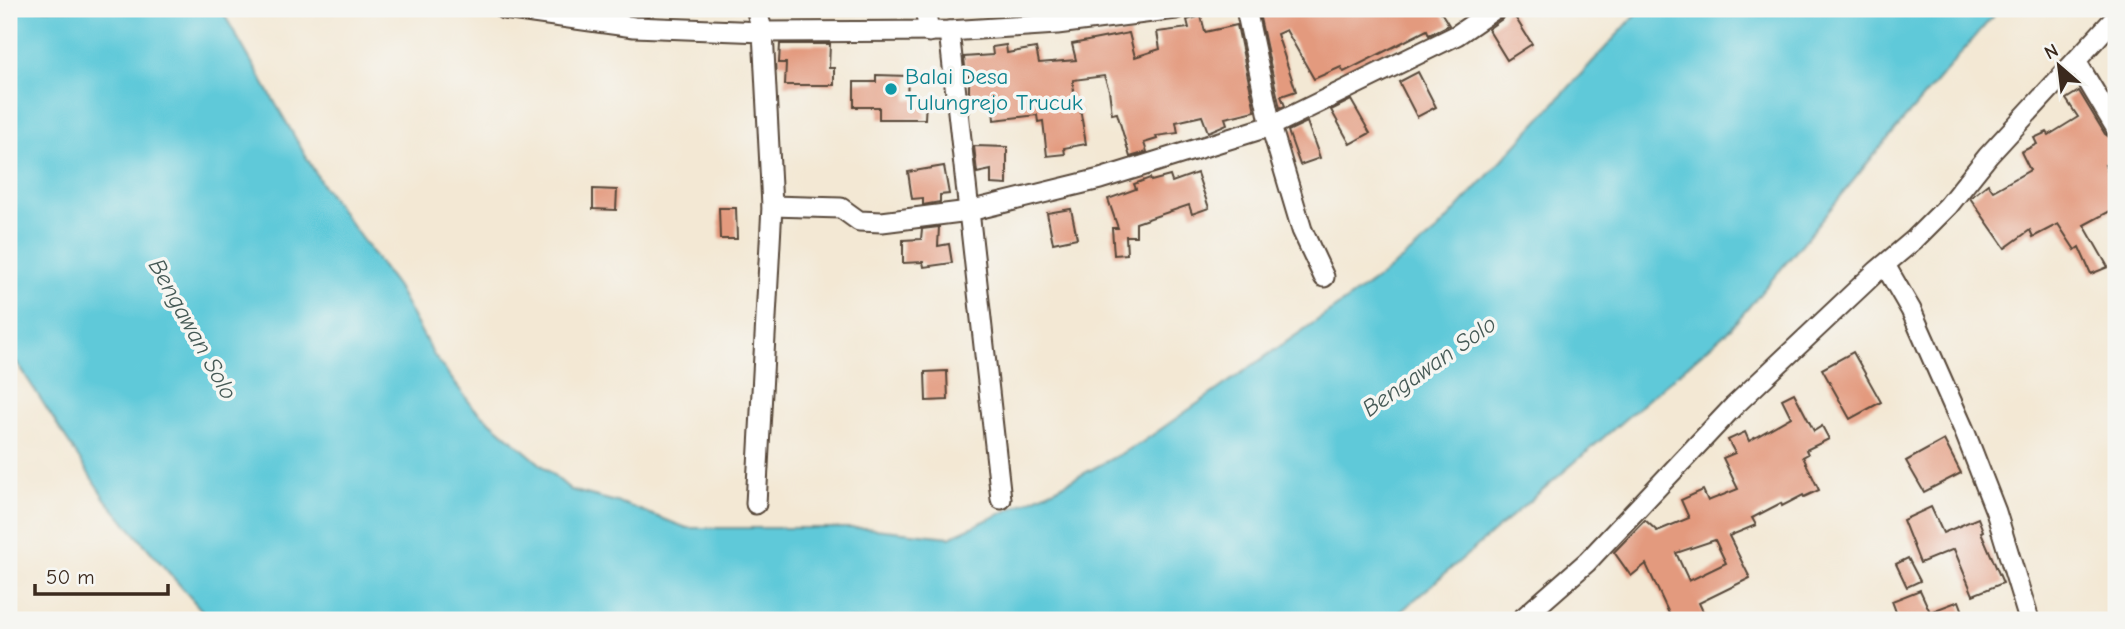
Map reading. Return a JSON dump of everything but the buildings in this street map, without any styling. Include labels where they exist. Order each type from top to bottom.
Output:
[{"type":"street","points":[[504,9],[634,27],[763,32],[939,32],[1056,17],[1177,9]]},
{"type":"street","points":[[756,9],[763,32],[772,206],[756,504]]},
{"type":"street","points":[[925,9],[939,32],[969,211],[1001,499]]},
{"type":"street","points":[[1246,9],[1272,126],[1302,230],[1324,277]]},
{"type":"street","points":[[772,206],[841,208],[859,221],[869,222],[969,211],[1100,179],[1272,126],[1457,35],[1495,9]]},
{"type":"street","points":[[1521,620],[1587,562],[1734,406],[1948,206],[1989,156],[2116,18]]},
{"type":"street","points":[[2076,61],[2116,128]]},
{"type":"street","points":[[1885,265],[1911,310],[1964,430],[1996,512],[2029,620]]},
{"type":"water","name":"Bengawan Solo","points":[[9,9],[221,9],[323,186],[397,287],[433,354],[473,407],[571,490],[624,504],[687,528],[865,528],[950,537],[1057,488],[1141,443],[1381,276],[1434,234],[1641,9],[1999,9],[1731,328],[1391,620],[210,620],[105,499],[9,350]]},
{"type":"place","name":"Balai Desa Tulungrejo Trucuk","points":[[891,89]]}]
